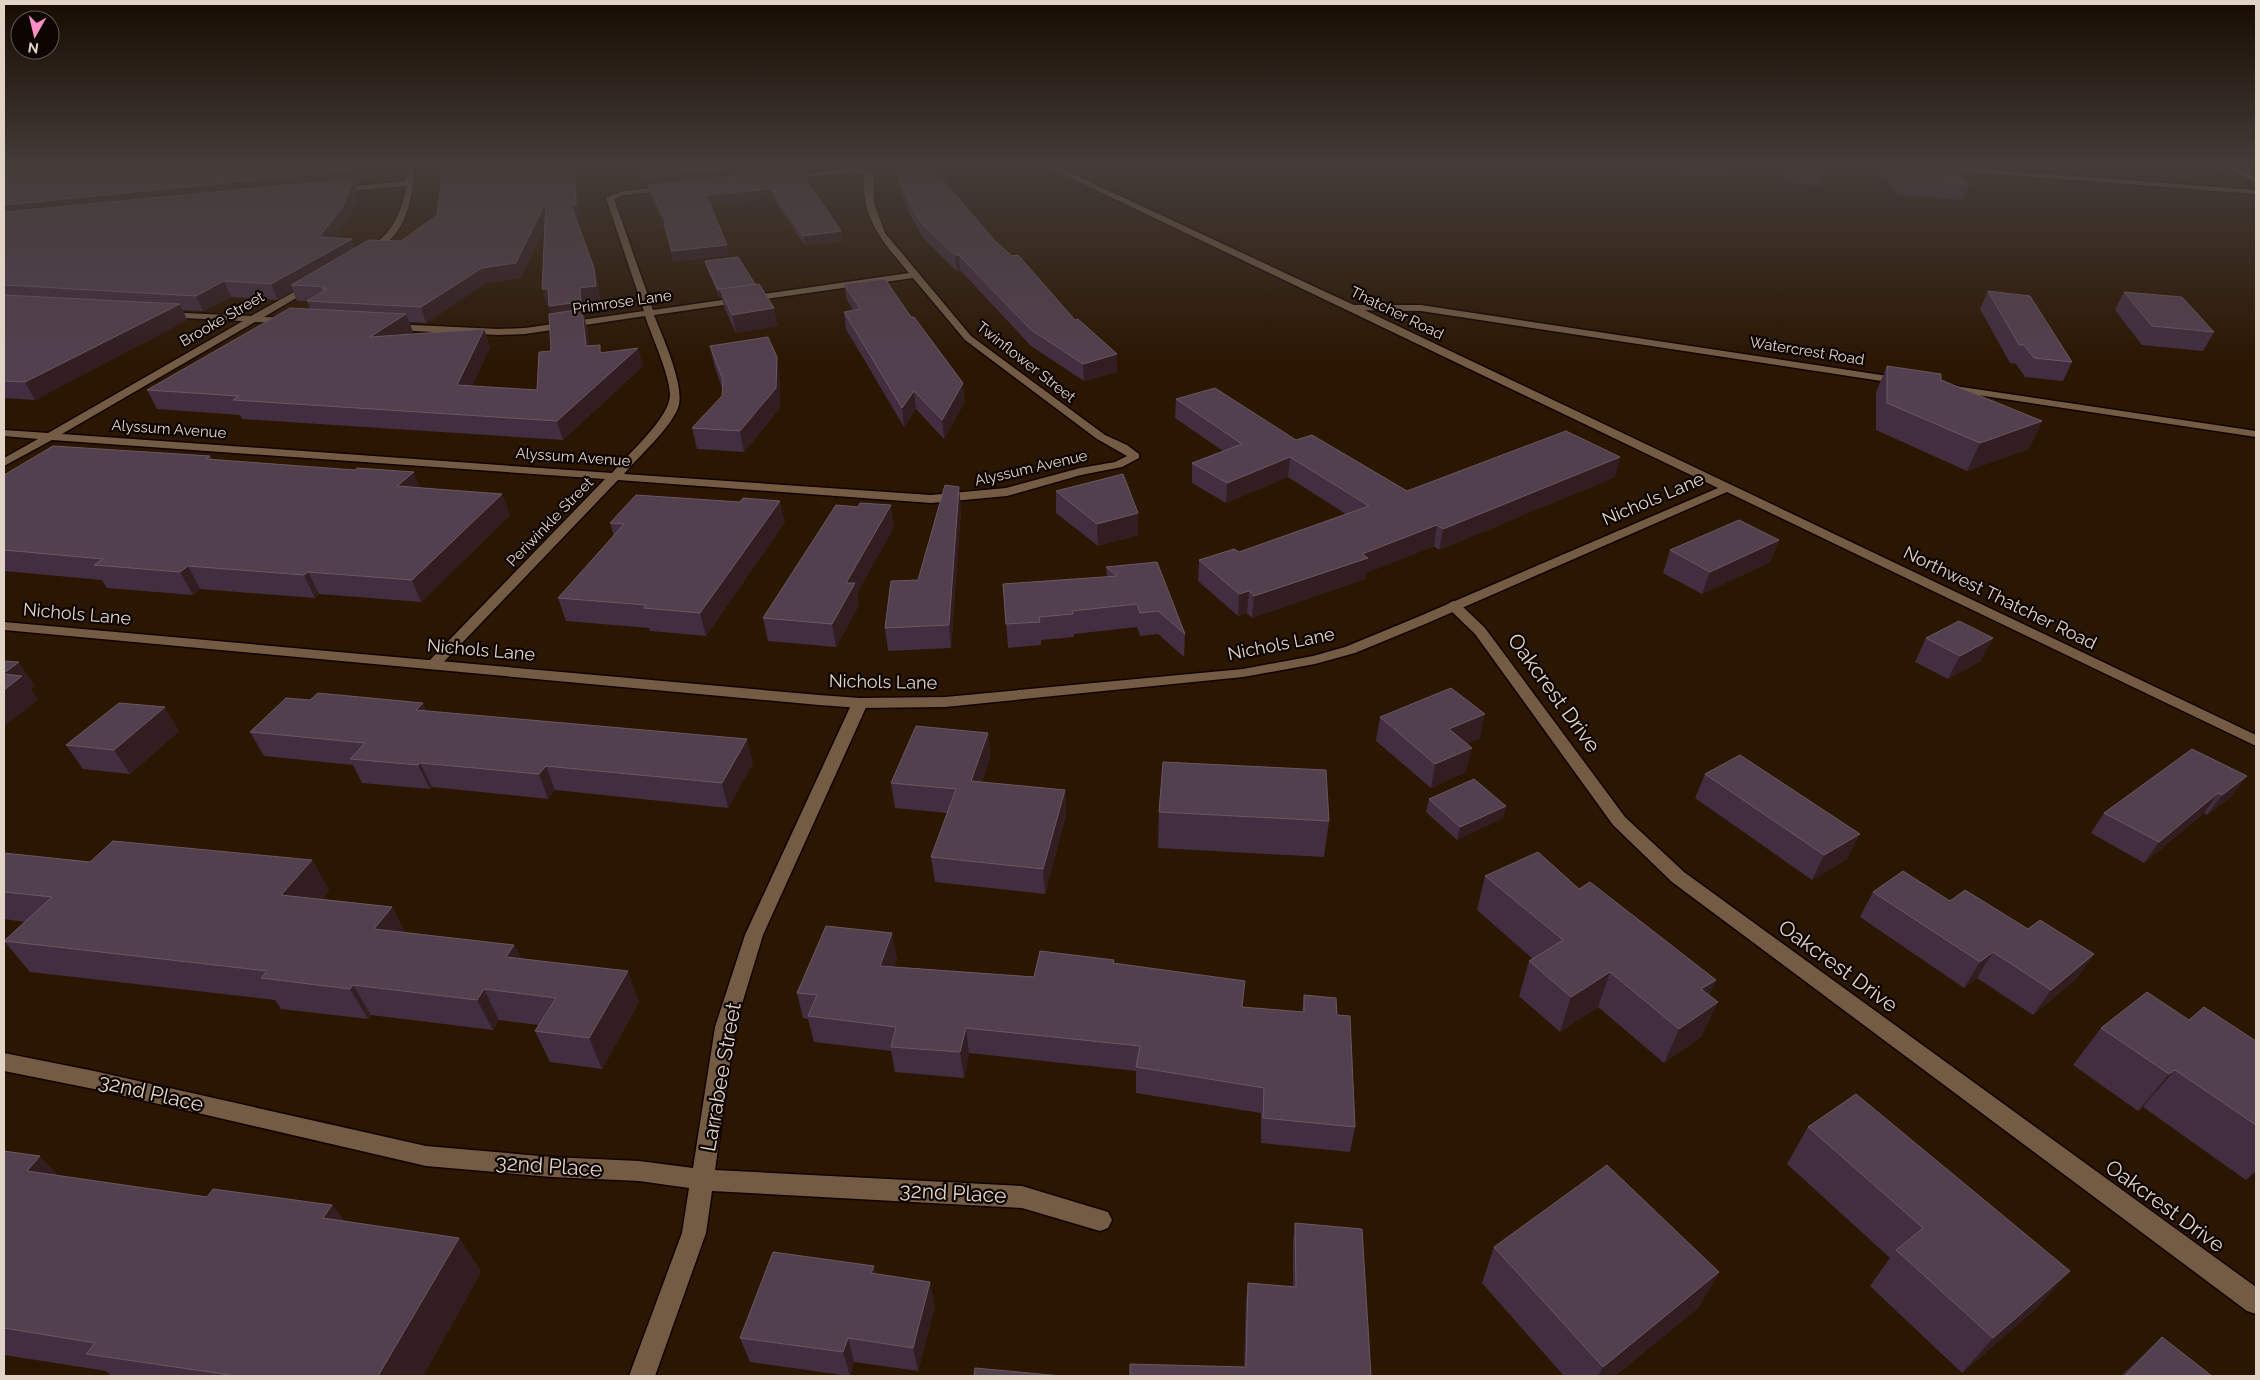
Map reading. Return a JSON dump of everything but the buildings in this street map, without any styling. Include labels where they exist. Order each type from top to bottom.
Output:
[{"type":"street","points":[[366,254],[396,231]]},
{"type":"street","name":"Periwinkle Street","points":[[434,664],[616,475],[665,420],[673,407],[675,394],[672,381],[621,231]]},
{"type":"street","name":"Twinflower Street","points":[[880,231],[968,338],[985,353],[1101,437],[1123,447],[1135,456]]},
{"type":"street","name":"Thatcher Road","points":[[1189,231],[1727,488]]},
{"type":"street","name":"Primrose Lane","points":[[385,327],[507,332],[649,314],[914,275]]},
{"type":"street","name":"Brooke Street","points":[[4,463],[325,278]]},
{"type":"street","name":"Watercrest Road","points":[[1353,308],[1420,308],[1910,382]]},
{"type":"street","points":[[152,314],[299,322]]},
{"type":"street","points":[[1940,386],[2256,434]]},
{"type":"street","name":"Alyssum Avenue","points":[[4,433],[616,475],[931,499],[984,496],[1080,472],[1118,465],[1135,456]]},
{"type":"street","name":"Nichols Lane","points":[[4,626],[860,703],[945,702],[1243,673],[1279,667],[1350,650],[1727,488]]},
{"type":"street","name":"Northwest Thatcher Road","points":[[1727,488],[2256,741]]},
{"type":"street","name":"Oakcrest Drive","points":[[1453,605],[1480,631],[1620,820],[1678,877],[2256,1302]]},
{"type":"street","name":"Larrabee Street","points":[[642,1376],[694,1233],[725,1026],[754,935],[860,703]]},
{"type":"street","name":"32nd Place","points":[[4,1062],[94,1080],[426,1156],[552,1168],[639,1171],[703,1180],[1022,1197],[1100,1220]]}]
